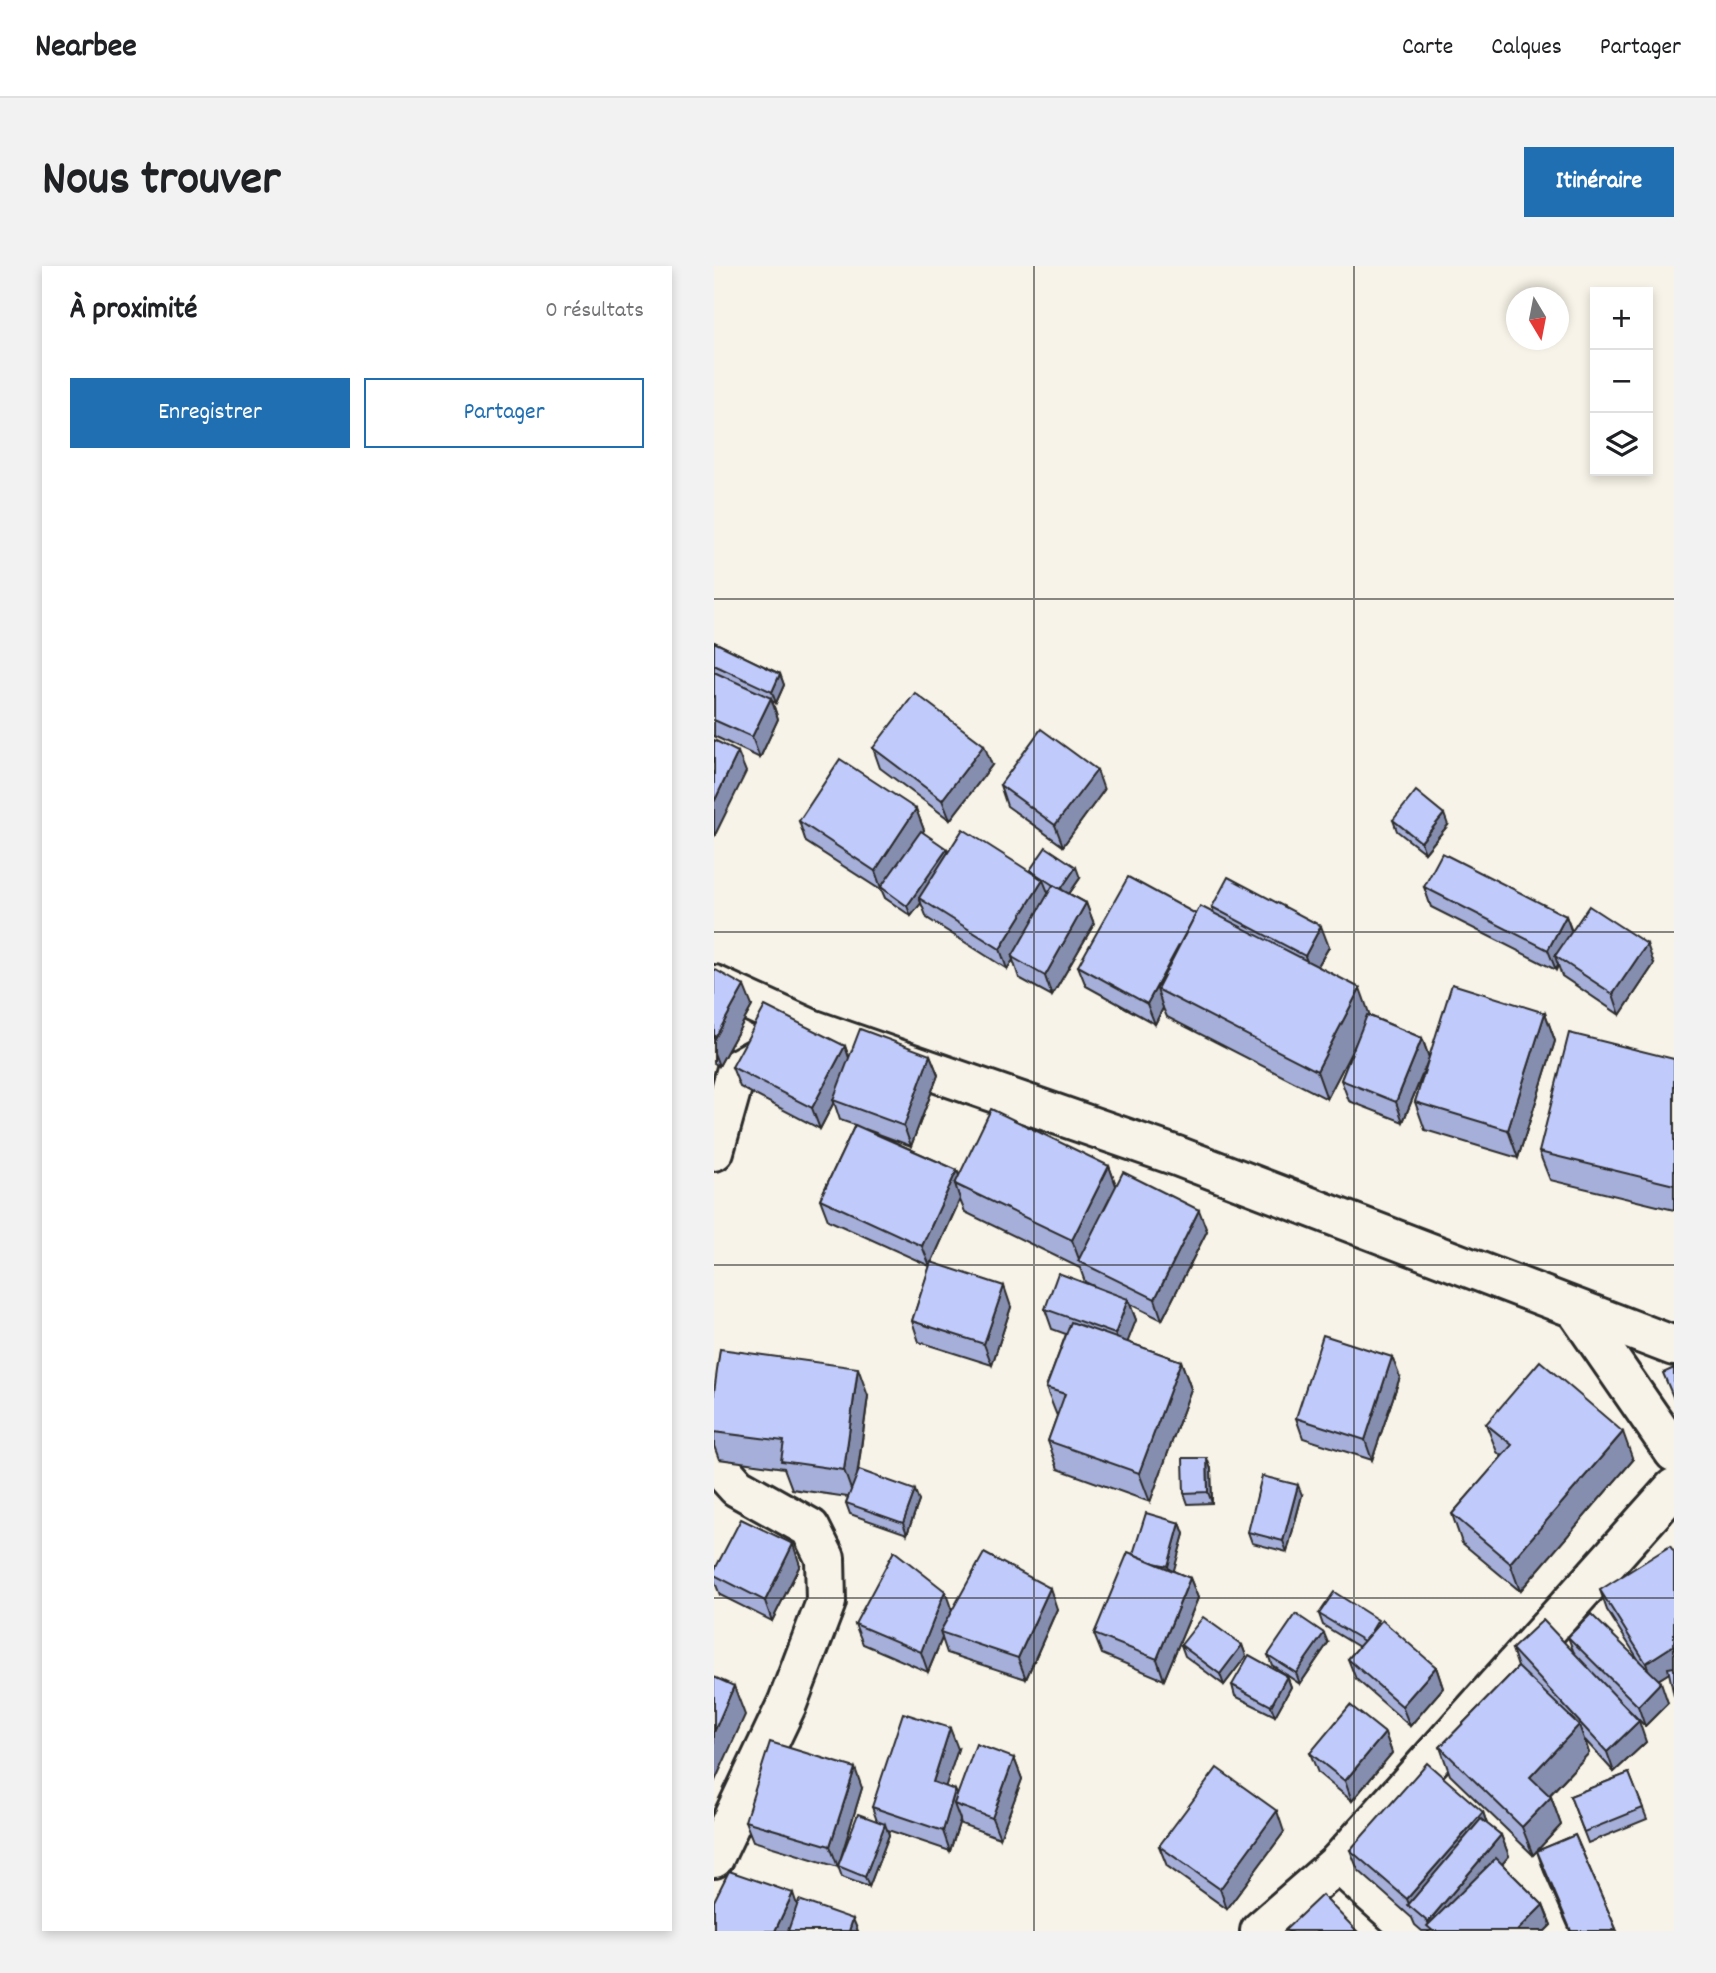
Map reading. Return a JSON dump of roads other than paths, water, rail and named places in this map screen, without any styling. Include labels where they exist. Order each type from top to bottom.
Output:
[{"type":"street","points":[[714,985],[811,1029],[1177,1156],[1674,1346]]},
{"type":"street","points":[[714,1151],[737,1069],[811,1029]]},
{"type":"street","points":[[1576,1310],[1674,1452]]},
{"type":"street","points":[[714,1461],[737,1487],[810,1528],[825,1558],[826,1602],[787,1704],[714,1858]]},
{"type":"street","points":[[1260,1931],[1338,1863],[1674,1488]]},
{"type":"street","points":[[1338,1863],[1406,1925],[1408,1931]]}]
